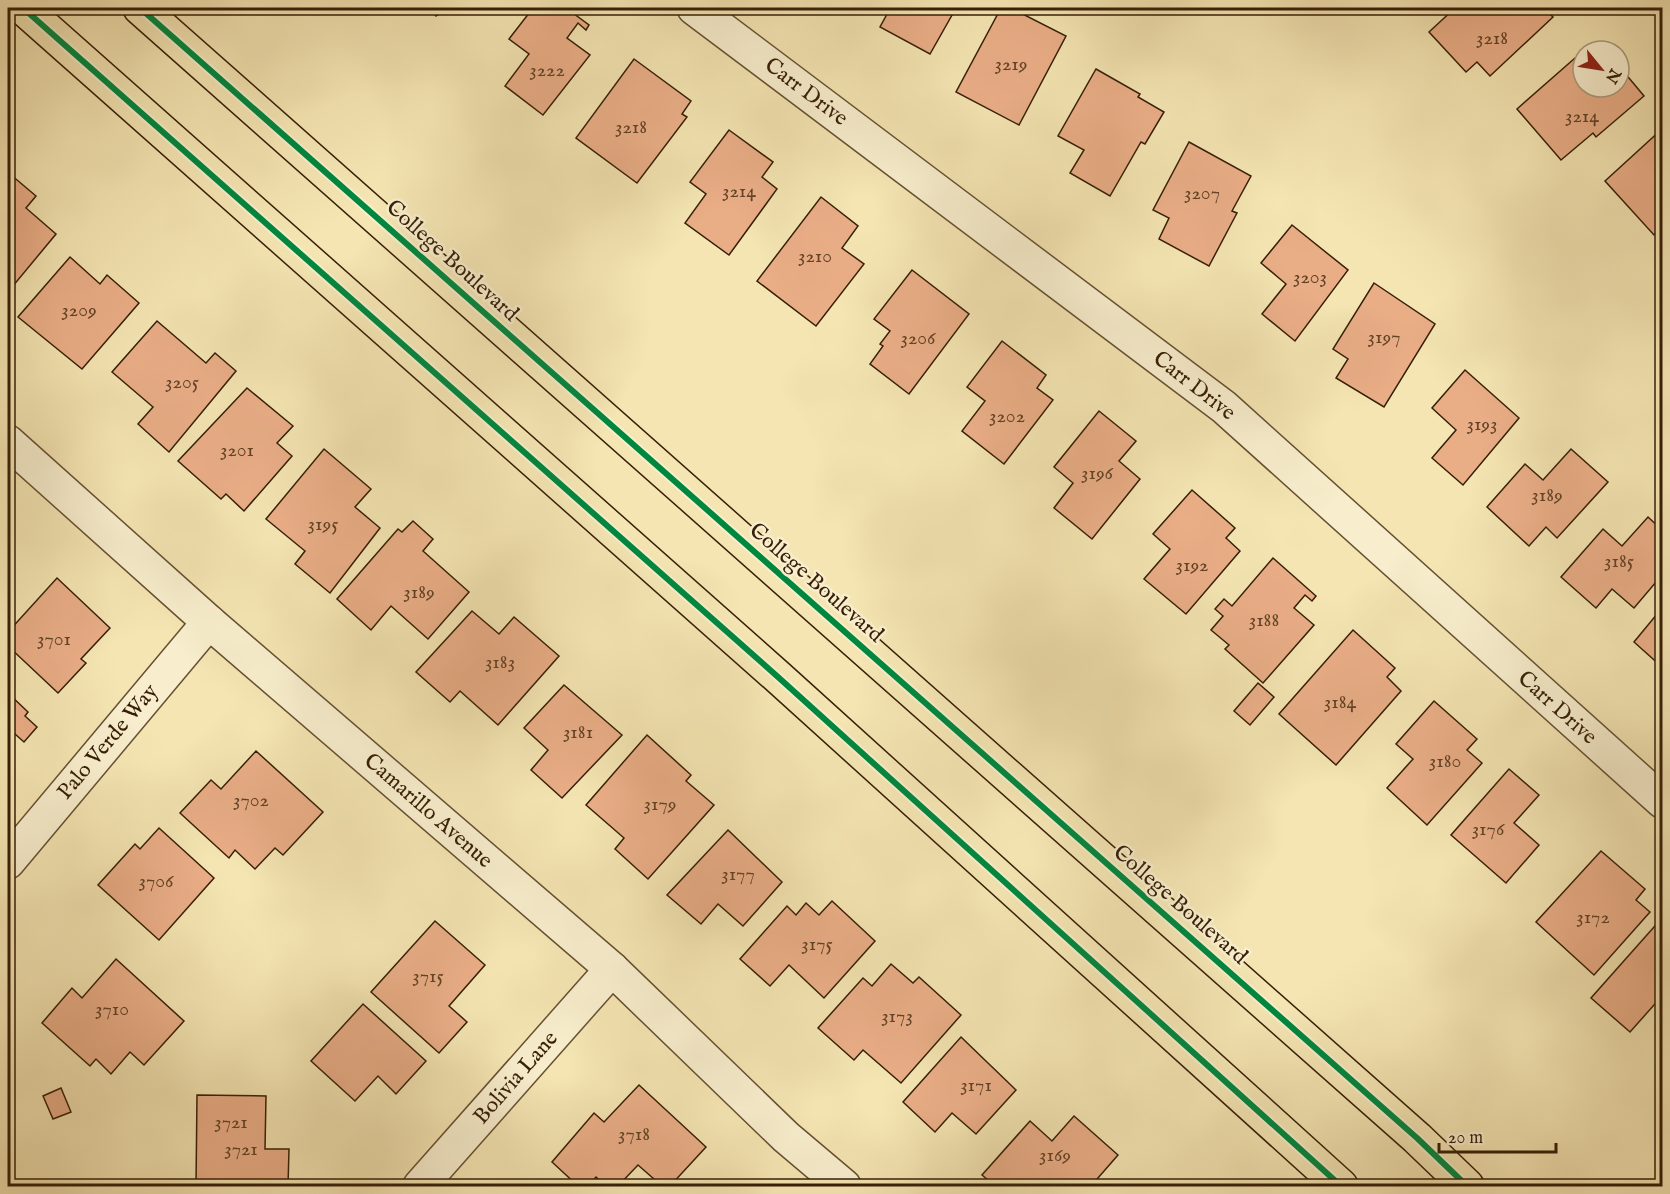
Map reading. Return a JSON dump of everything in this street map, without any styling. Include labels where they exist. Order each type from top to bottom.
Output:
[{"type":"main road","points":[[23,8],[778,677],[1341,1186]]},
{"type":"main road","name":"College Boulevard","points":[[140,8],[1417,1138],[1467,1186]]},
{"type":"street","name":"Carr Drive","points":[[694,8],[1224,407],[1662,801]]},
{"type":"street","name":"Camarillo Avenue","points":[[8,442],[209,622],[612,969],[786,1137],[843,1186]]},
{"type":"street","name":"Palo Verde Way","points":[[8,862],[209,622]]},
{"type":"street","name":"Bolivia Lane","points":[[420,1186],[612,969]]},
{"type":"building","points":[[430,8],[448,8],[436,16]]},
{"type":"building","points":[[533,8],[566,8],[589,25],[586,30],[578,23],[567,38],[590,55],[543,115],[505,86],[529,54],[509,39]]},
{"type":"building","points":[[875,8],[956,8],[930,54],[880,27],[887,14]]},
{"type":"building","points":[[1001,8],[1011,8],[1066,36],[1019,125],[956,92]]},
{"type":"building","points":[[1455,8],[1544,8],[1553,17],[1490,76],[1477,62],[1466,72],[1429,32]]},
{"type":"building","points":[[634,59],[691,101],[682,114],[687,117],[637,183],[576,138]]},
{"type":"building","points":[[1571,62],[1571,99],[1631,99],[1631,80],[1644,96],[1596,137],[1593,133],[1561,160],[1517,109]]},
{"type":"building","points":[[1096,69],[1140,94],[1138,97],[1164,112],[1145,144],[1141,142],[1110,196],[1070,173],[1084,150],[1058,136]]},
{"type":"building","points":[[1662,129],[1662,227],[1654,235],[1605,181]]},
{"type":"building","points":[[729,130],[773,162],[762,177],[777,189],[729,255],[685,223],[706,194],[690,182]]},
{"type":"building","points":[[1189,142],[1251,176],[1232,211],[1237,213],[1209,266],[1159,239],[1169,218],[1153,210]]},
{"type":"building","points":[[10,174],[36,196],[26,208],[56,234],[8,292],[8,177]]},
{"type":"building","points":[[821,197],[858,226],[842,248],[864,264],[816,326],[757,281]]},
{"type":"building","points":[[1292,225],[1348,270],[1295,341],[1262,314],[1286,284],[1261,263]]},
{"type":"building","points":[[70,257],[100,284],[107,275],[139,303],[82,369],[18,317]]},
{"type":"building","points":[[912,270],[969,314],[909,394],[870,364],[883,346],[880,344],[890,331],[874,319]]},
{"type":"building","points":[[1374,283],[1435,324],[1384,407],[1336,378],[1348,359],[1333,349]]},
{"type":"building","points":[[157,321],[206,363],[215,353],[236,371],[169,452],[138,424],[153,407],[112,372]]},
{"type":"building","points":[[1002,341],[1046,375],[1037,388],[1053,400],[1004,464],[962,431],[985,401],[967,387]]},
{"type":"building","points":[[1465,370],[1519,418],[1463,485],[1432,458],[1456,430],[1432,408]]},
{"type":"building","points":[[247,388],[293,426],[277,443],[292,456],[244,511],[226,494],[221,499],[178,461]]},
{"type":"building","points":[[1099,411],[1136,441],[1119,461],[1140,479],[1092,539],[1054,508],[1073,483],[1054,467]]},
{"type":"building","points":[[324,449],[371,489],[355,507],[380,528],[330,593],[295,564],[305,551],[266,519]]},
{"type":"building","points":[[1571,449],[1608,482],[1557,538],[1546,527],[1529,546],[1487,507],[1525,464],[1543,480]]},
{"type":"building","points":[[1192,490],[1235,528],[1226,538],[1240,551],[1186,614],[1144,579],[1170,549],[1153,534]]},
{"type":"building","points":[[1648,517],[1662,530],[1662,575],[1634,608],[1612,589],[1596,608],[1561,577],[1603,529],[1622,546]]},
{"type":"building","points":[[413,521],[433,539],[423,551],[469,592],[428,639],[391,606],[371,630],[337,599],[398,529],[402,532]]},
{"type":"building","points":[[1273,558],[1316,596],[1312,601],[1305,595],[1294,608],[1314,625],[1263,683],[1225,649],[1229,645],[1211,630],[1223,616],[1215,609],[1224,599],[1232,606]]},
{"type":"building","points":[[57,578],[110,628],[81,659],[86,663],[58,693],[8,646],[8,632]]},
{"type":"building","points":[[1662,608],[1662,667],[1634,642]]},
{"type":"building","points":[[472,611],[499,634],[514,617],[559,656],[498,725],[460,691],[450,702],[416,672]]},
{"type":"building","points":[[1353,630],[1395,668],[1387,677],[1401,691],[1336,765],[1279,714]]},
{"type":"building","points":[[1258,683],[1274,697],[1250,725],[1234,711]]},
{"type":"building","points":[[564,685],[622,735],[562,798],[531,770],[548,750],[524,728]]},
{"type":"building","points":[[8,693],[28,712],[25,716],[37,727],[24,742],[15,734],[8,742]]},
{"type":"building","points":[[1434,701],[1477,739],[1467,750],[1482,763],[1427,825],[1387,788],[1413,759],[1396,744]]},
{"type":"building","points":[[647,735],[691,775],[686,781],[714,805],[648,879],[615,849],[624,838],[586,805]]},
{"type":"building","points":[[256,751],[323,812],[283,855],[275,848],[255,869],[235,850],[229,858],[180,813],[211,780],[221,789]]},
{"type":"building","points":[[1509,769],[1539,795],[1514,823],[1539,845],[1506,883],[1451,835]]},
{"type":"building","points":[[159,828],[214,878],[159,940],[98,885],[135,844],[140,849]]},
{"type":"building","points":[[728,830],[782,882],[743,926],[718,904],[701,924],[667,895]]},
{"type":"building","points":[[1601,851],[1645,889],[1636,900],[1650,912],[1594,975],[1536,922]]},
{"type":"building","points":[[832,901],[875,941],[824,998],[789,965],[770,986],[740,959],[787,906],[796,915],[806,903],[819,915]]},
{"type":"building","points":[[1662,918],[1662,996],[1630,1032],[1591,998]]},
{"type":"building","points":[[435,921],[485,965],[449,1006],[467,1022],[439,1053],[371,992]]},
{"type":"building","points":[[116,959],[184,1021],[144,1065],[130,1052],[111,1074],[96,1059],[90,1066],[42,1023],[72,988],[82,998]]},
{"type":"building","points":[[891,964],[913,983],[919,977],[961,1015],[901,1083],[863,1050],[854,1060],[818,1028],[863,978],[872,986]]},
{"type":"building","points":[[363,1004],[426,1061],[396,1094],[378,1076],[355,1101],[311,1061]]},
{"type":"building","points":[[961,1037],[1016,1090],[976,1134],[952,1113],[935,1132],[903,1102]]},
{"type":"building","points":[[639,1085],[706,1147],[670,1186],[662,1186],[638,1165],[618,1186],[606,1186],[596,1177],[588,1186],[578,1186],[552,1162],[594,1113],[604,1122]]},
{"type":"building","points":[[61,1088],[71,1112],[53,1119],[43,1096]]},
{"type":"building","points":[[197,1095],[266,1096],[265,1149],[289,1149],[288,1186],[196,1186]]},
{"type":"building","points":[[1074,1116],[1118,1155],[1091,1186],[1035,1186],[1030,1182],[1026,1186],[995,1186],[982,1175],[1030,1121],[1052,1141]]},
{"type":"cycle path","points":[[23,8],[778,677],[1341,1186]]},
{"type":"cycle path","points":[[140,8],[1417,1138],[1467,1186]]}]
